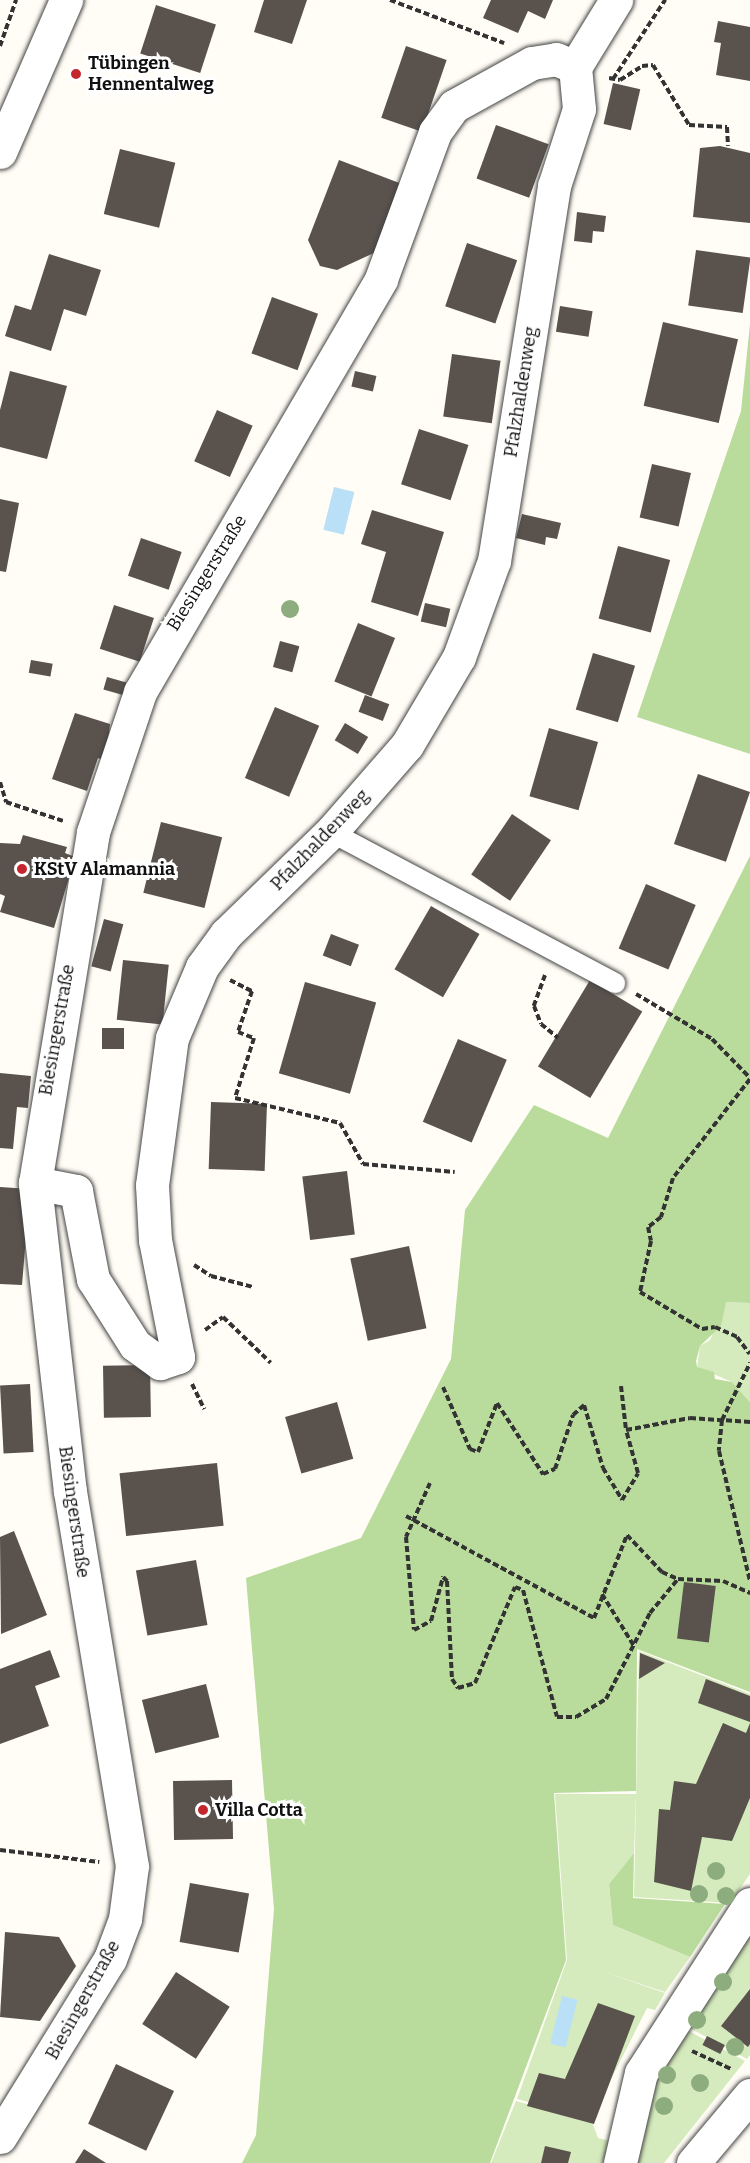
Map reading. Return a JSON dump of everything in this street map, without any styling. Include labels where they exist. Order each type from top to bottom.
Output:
[{"type":"street","points":[[0,152],[66,0]]},
{"type":"street","points":[[575,68],[616,0]]},
{"type":"street","name":"Biesingerstraße","points":[[0,2137],[110,1959],[125,1919],[132,1866],[69,1492],[35,1183],[93,832],[140,692],[381,279],[435,132],[454,106],[528,65],[556,59],[575,68]]},
{"type":"street","name":"Pfalzhaldenweg","points":[[180,1348],[155,1240],[158,1122],[172,1038],[202,967],[226,934],[331,832],[434,707],[459,657],[494,561],[554,186],[579,109],[575,68]]},
{"type":"street","points":[[35,1183],[76,1191],[93,1279],[135,1345],[160,1363],[178,1357],[180,1348]]},
{"type":"street","points":[[620,2163],[641,2073],[750,1904]]},
{"type":"street","points":[[693,2163],[743,2083]]},
{"type":"lane","points":[[331,832],[615,983]]},
{"type":"path","points":[[0,46],[16,0]]},
{"type":"path","points":[[390,0],[502,41],[528,65]]},
{"type":"path","points":[[666,0],[613,79],[654,65],[689,125],[728,127],[728,146]]},
{"type":"path","points":[[0,782],[6,802],[93,832]]},
{"type":"path","points":[[553,950],[534,1006],[541,1024],[558,1038]]},
{"type":"path","points":[[202,967],[252,991],[238,1032],[254,1038],[235,1098],[340,1122],[363,1164],[456,1172]]},
{"type":"path","points":[[615,983],[712,1039],[750,1078],[673,1178],[661,1217],[655,1216],[648,1227],[651,1241],[637,1292],[702,1329],[716,1327],[737,1337],[750,1354]]},
{"type":"path","points":[[155,1240],[211,1276],[253,1287]]},
{"type":"path","points":[[180,1348],[223,1317],[271,1363]]},
{"type":"path","points":[[750,1363],[722,1420],[719,1451],[750,1581]]},
{"type":"path","points":[[443,1387],[470,1449],[478,1452],[497,1403],[543,1474],[555,1470],[573,1415],[585,1405],[603,1468],[622,1500],[638,1473],[626,1430],[621,1386]]},
{"type":"path","points":[[626,1430],[690,1418],[750,1422]]},
{"type":"path","points":[[430,1483],[406,1537],[414,1630],[431,1621],[443,1576],[447,1581],[451,1668],[458,1688],[475,1683],[514,1587],[524,1590],[557,1717],[576,1717],[606,1699],[650,1613],[678,1579]]},
{"type":"path","points":[[406,1516],[594,1618],[627,1534],[662,1572],[678,1579],[723,1581],[750,1593]]},
{"type":"path","points":[[602,1594],[634,1646]]},
{"type":"path","points":[[0,1850],[132,1866]]},
{"type":"path","points":[[693,2052],[743,2083]]},
{"type":"green space","points":[[750,324],[750,754],[637,717],[741,411]]},
{"type":"green space","points":[[750,856],[750,1303],[726,1302],[721,1326],[700,1346],[696,1361],[697,1367],[714,1372],[715,1379],[732,1382],[750,1402],[750,1692],[637,1649],[636,1791],[554,1793],[566,1960],[490,2163],[242,2163],[256,2135],[274,1909],[246,1578],[361,1538],[451,1359],[465,1210],[534,1105],[608,1138]]},
{"type":"green space","points":[[726,1302],[750,1303],[750,1402],[732,1382],[697,1367],[700,1346],[710,1340]]},
{"type":"green space","points":[[639,1651],[750,1694],[750,1874],[730,1903],[634,1897]]},
{"type":"green space","points":[[555,1794],[636,1794],[634,1853],[609,1884],[613,1925],[690,1957],[665,1992],[604,1972],[665,1993],[655,2010],[647,2008],[591,2119],[517,2099],[567,1960]]},
{"type":"green space","points":[[634,1853],[633,1898],[725,1904],[690,1957],[613,1925],[609,1884]]},
{"type":"green space","points":[[750,1935],[750,2055],[747,2059],[686,2026]]},
{"type":"green space","points":[[685,2029],[745,2061],[664,2163],[637,2163],[648,2092]]},
{"type":"green space","points":[[516,2101],[592,2122],[598,2138],[619,2143],[616,2163],[491,2163]]},
{"type":"water","points":[[334,487],[354,492],[344,535],[323,530]]},
{"type":"water","points":[[562,1996],[578,2000],[566,2047],[550,2044]]},
{"type":"building","points":[[264,0],[307,0],[292,44],[254,32]]},
{"type":"building","points":[[491,0],[553,0],[545,19],[528,11],[518,33],[483,18]]},
{"type":"building","points":[[156,5],[216,24],[200,73],[140,54]]},
{"type":"building","points":[[718,21],[750,27],[750,81],[716,75],[721,43],[714,42]]},
{"type":"building","points":[[406,46],[447,60],[422,132],[381,118]]},
{"type":"building","points":[[613,83],[640,89],[631,130],[604,124]]},
{"type":"building","points":[[496,125],[549,144],[529,198],[477,179]]},
{"type":"building","points":[[720,146],[750,153],[750,223],[693,217],[700,148]]},
{"type":"building","points":[[120,149],[175,163],[159,228],[104,214]]},
{"type":"building","points":[[339,160],[402,184],[376,252],[337,270],[320,266],[308,240]]},
{"type":"building","points":[[577,212],[606,216],[604,232],[593,231],[592,243],[574,241]]},
{"type":"building","points":[[467,243],[517,260],[495,324],[445,306]]},
{"type":"building","points":[[696,250],[750,258],[743,313],[688,305]]},
{"type":"building","points":[[49,254],[101,270],[86,316],[64,309],[51,351],[5,336],[15,305],[31,310]]},
{"type":"building","points":[[272,297],[318,314],[298,370],[251,353]]},
{"type":"building","points":[[560,306],[593,311],[589,337],[556,332]]},
{"type":"building","points":[[663,322],[738,339],[719,423],[644,406]]},
{"type":"building","points":[[452,354],[501,361],[492,423],[443,416]]},
{"type":"building","points":[[10,371],[67,386],[47,459],[0,447],[0,410]]},
{"type":"building","points":[[355,371],[376,376],[373,392],[351,387]]},
{"type":"building","points":[[217,410],[253,426],[230,477],[194,461]]},
{"type":"building","points":[[419,429],[468,445],[451,500],[401,484]]},
{"type":"building","points":[[652,464],[691,473],[679,527],[640,518]]},
{"type":"building","points":[[0,499],[19,503],[6,572],[0,571]]},
{"type":"building","points":[[372,510],[444,532],[418,616],[371,602],[386,552],[361,544]]},
{"type":"building","points":[[522,514],[561,523],[557,539],[546,537],[545,545],[516,538]]},
{"type":"building","points":[[141,538],[182,552],[169,590],[128,576]]},
{"type":"building","points":[[618,546],[670,560],[651,632],[599,618]]},
{"type":"building","points":[[425,603],[450,609],[446,627],[421,622]]},
{"type":"building","points":[[114,605],[154,618],[140,662],[100,649]]},
{"type":"building","points":[[358,623],[395,638],[371,696],[334,681]]},
{"type":"building","points":[[280,641],[299,646],[292,672],[273,667]]},
{"type":"building","points":[[593,653],[635,666],[618,722],[576,709]]},
{"type":"building","points":[[31,660],[53,664],[50,677],[29,673]]},
{"type":"building","points":[[107,677],[128,683],[125,696],[103,689]]},
{"type":"building","points":[[365,695],[389,704],[383,721],[359,712]]},
{"type":"building","points":[[275,707],[319,726],[289,797],[245,778]]},
{"type":"building","points":[[75,713],[110,724],[106,761],[98,758],[87,791],[52,779]]},
{"type":"building","points":[[345,723],[368,737],[358,754],[335,740]]},
{"type":"building","points":[[549,728],[598,742],[578,810],[529,796]]},
{"type":"building","points":[[698,774],[750,792],[726,862],[674,844]]},
{"type":"building","points":[[512,814],[551,840],[510,901],[471,875]]},
{"type":"building","points":[[161,822],[222,837],[204,908],[143,893]]},
{"type":"building","points":[[23,835],[67,847],[65,853],[75,857],[54,928],[0,912],[5,896],[0,894],[0,843],[20,844]]},
{"type":"building","points":[[646,884],[696,905],[668,970],[619,948]]},
{"type":"building","points":[[431,906],[479,934],[443,997],[394,969]]},
{"type":"building","points":[[104,919],[123,924],[111,972],[91,966]]},
{"type":"building","points":[[331,934],[359,945],[351,966],[323,955]]},
{"type":"building","points":[[123,960],[169,965],[162,1024],[117,1020]]},
{"type":"building","points":[[590,980],[642,1011],[590,1098],[538,1067]]},
{"type":"building","points":[[305,982],[376,1002],[350,1094],[279,1073]]},
{"type":"building","points":[[102,1028],[124,1028],[124,1049],[102,1049]]},
{"type":"building","points":[[458,1039],[507,1060],[472,1143],[423,1122]]},
{"type":"building","points":[[0,1073],[31,1076],[28,1108],[17,1107],[13,1149],[0,1148]]},
{"type":"building","points":[[211,1102],[267,1104],[265,1171],[209,1169]]},
{"type":"building","points":[[347,1171],[355,1235],[310,1240],[302,1176]]},
{"type":"building","points":[[0,1187],[30,1189],[22,1285],[0,1284]]},
{"type":"building","points":[[409,1246],[426,1328],[368,1341],[350,1258]]},
{"type":"building","points":[[150,1365],[151,1417],[104,1418],[103,1366]]},
{"type":"building","points":[[30,1384],[34,1452],[4,1453],[0,1386]]},
{"type":"building","points":[[337,1402],[353,1459],[301,1474],[285,1417]]},
{"type":"building","points":[[217,1463],[224,1526],[126,1536],[120,1473]]},
{"type":"building","points":[[14,1531],[47,1615],[1,1634],[0,1537]]},
{"type":"building","points":[[196,1560],[207,1625],[147,1636],[136,1571]]},
{"type":"building","points":[[684,1582],[716,1586],[709,1642],[677,1639]]},
{"type":"building","points":[[50,1650],[60,1677],[35,1686],[49,1726],[0,1744],[0,1669]]},
{"type":"building","points":[[640,1653],[665,1663],[639,1679]]},
{"type":"building","points":[[706,1679],[750,1696],[750,1722],[698,1703]]},
{"type":"building","points":[[206,1684],[219,1737],[155,1753],[142,1700]]},
{"type":"building","points":[[723,1723],[746,1733],[750,1723],[750,1798],[732,1841],[702,1837],[691,1891],[654,1882],[659,1809],[670,1810],[674,1781],[696,1784]]},
{"type":"building","name":"Villa Cotta","points":[[232,1780],[233,1839],[174,1840],[173,1781]]},
{"type":"building","points":[[190,1883],[249,1893],[239,1953],[180,1942]]},
{"type":"building","points":[[5,1932],[59,1937],[76,1966],[40,2021],[0,2017]]},
{"type":"building","points":[[176,1972],[230,2007],[196,2059],[142,2024]]},
{"type":"building","points":[[750,1989],[750,2044],[748,2047],[721,2026]]},
{"type":"building","points":[[598,2003],[635,2016],[594,2124],[527,2106],[539,2073],[565,2079]]},
{"type":"building","points":[[707,2036],[725,2045],[720,2054],[702,2045]]},
{"type":"building","points":[[116,2064],[174,2091],[146,2151],[88,2124]]},
{"type":"building","points":[[545,2146],[571,2152],[568,2163],[541,2163]]},
{"type":"building","points":[[84,2149],[106,2163],[75,2163]]},
{"type":"place","name":"Tübingen Hennentalweg","points":[[76,74]]},
{"type":"place","name":"KStV Alamannia","points":[[22,869]]},
{"type":"place","name":"Villa Cotta","points":[[203,1810]]}]
